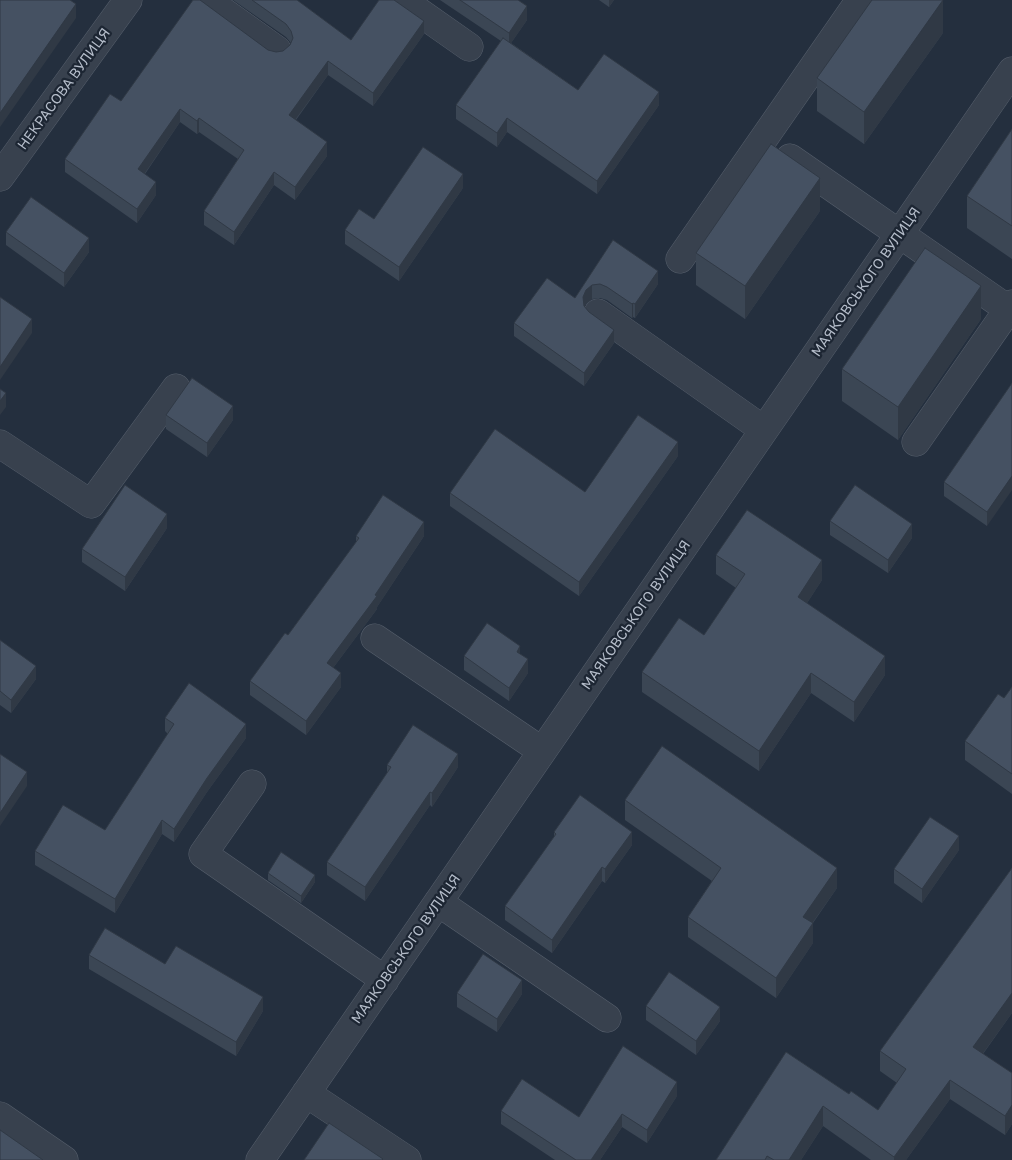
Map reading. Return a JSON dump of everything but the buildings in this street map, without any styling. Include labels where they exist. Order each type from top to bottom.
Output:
[{"type":"street","name":"НЕКРАСОВА ВУЛИЦЯ","points":[[0,177],[128,0]]},
{"type":"street","points":[[207,0],[277,50]]},
{"type":"street","points":[[402,0],[468,47]]},
{"type":"street","points":[[680,259],[860,0]]},
{"type":"street","name":"МАЯКОВСЬКОГО ВУЛИЦЯ","points":[[260,1160],[899,234],[1008,84]]},
{"type":"street","points":[[763,139],[899,234],[1010,307],[916,442]]},
{"type":"street","points":[[598,314],[764,430]]},
{"type":"street","points":[[0,444],[91,504],[176,388]]},
{"type":"street","points":[[375,638],[542,751]]},
{"type":"street","points":[[252,784],[203,854],[384,980]]},
{"type":"street","points":[[438,902],[607,1018]]},
{"type":"street","points":[[306,1093],[407,1160]]},
{"type":"street","points":[[0,1116],[64,1160]]}]
